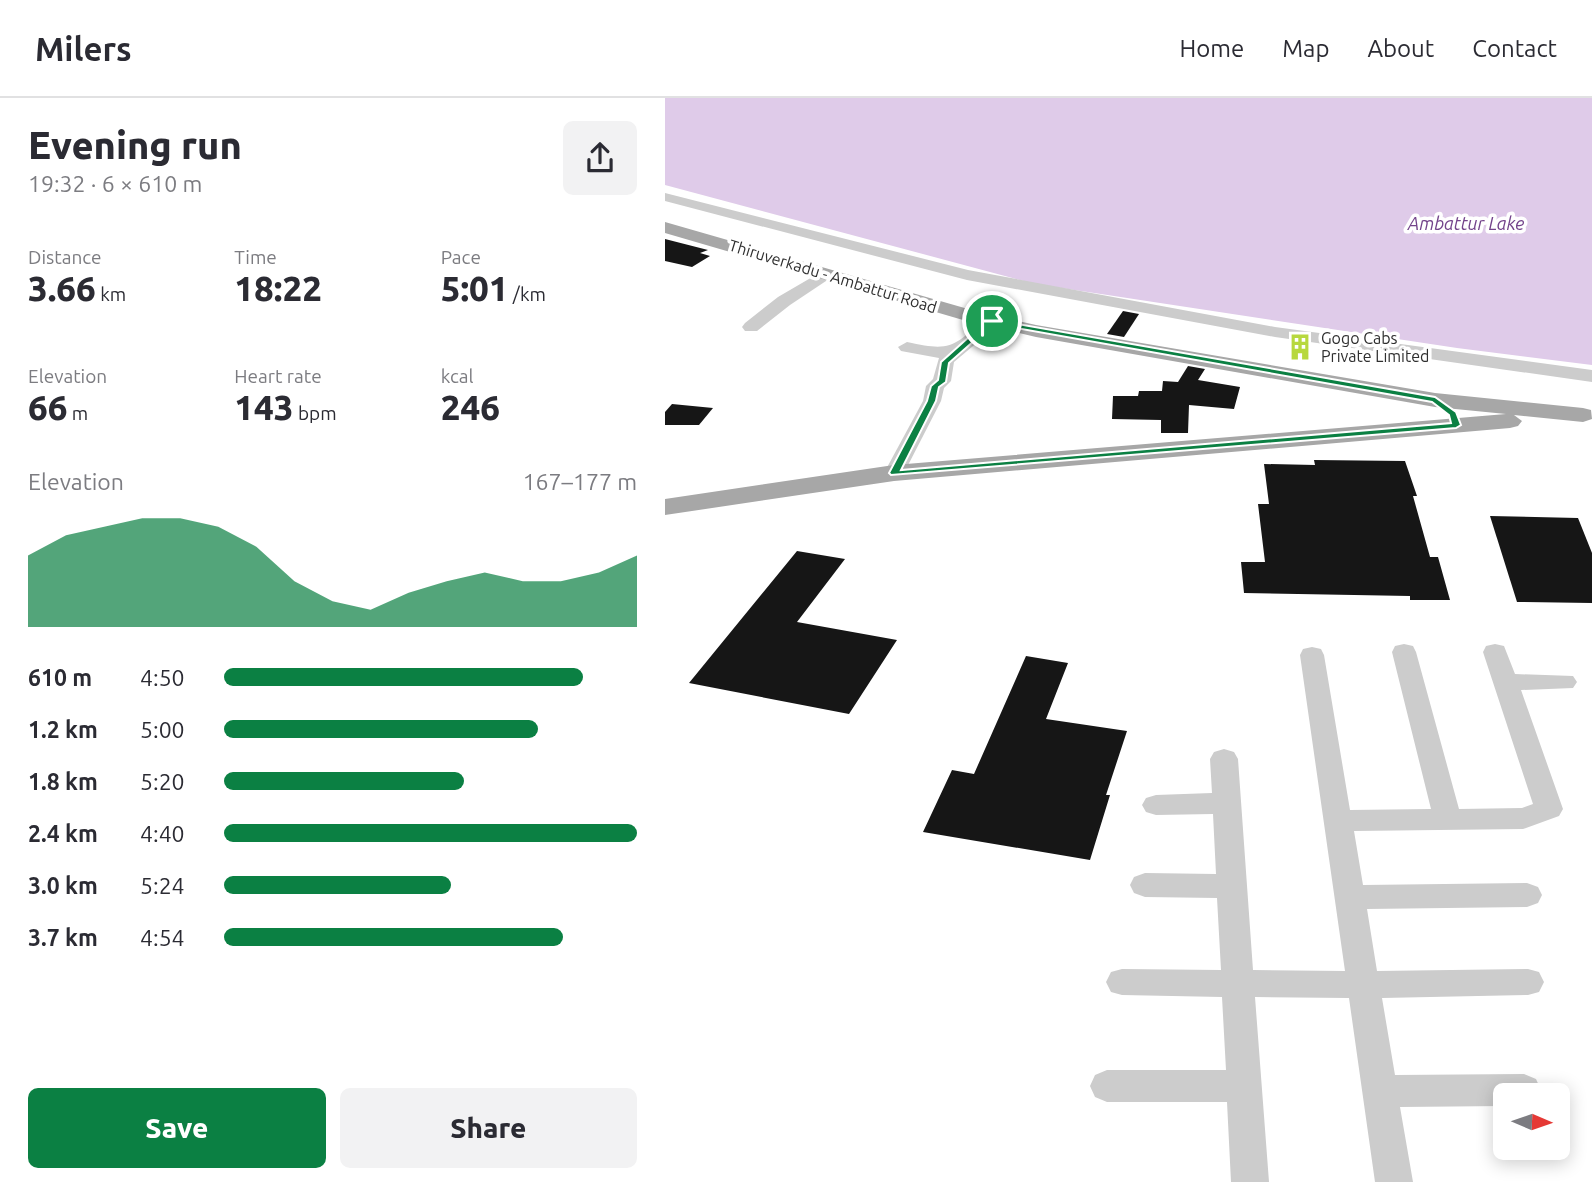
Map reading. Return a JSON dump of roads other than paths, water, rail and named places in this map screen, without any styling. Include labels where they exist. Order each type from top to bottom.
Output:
[{"type":"main road","name":"Thiruverkadu - Ambattur Road","points":[[665,228],[992,321],[1435,400],[1587,416]]},
{"type":"main road","points":[[1435,400],[1453,414],[1456,425]]},
{"type":"main road","points":[[665,507],[894,473],[1587,416]]},
{"type":"street","points":[[665,197],[967,275],[1275,332],[1592,376]]},
{"type":"street","points":[[751,327],[784,301],[826,274]]},
{"type":"street","points":[[894,473],[932,401],[935,386],[942,382],[945,362],[992,321]]},
{"type":"street","points":[[907,347],[932,354],[952,354]]},
{"type":"street","points":[[1404,652],[1448,820]]},
{"type":"street","points":[[1338,821],[1523,818],[1549,809],[1495,652]]},
{"type":"street","points":[[1312,655],[1394,1182]]},
{"type":"street","points":[[1506,682],[1564,682]]},
{"type":"street","points":[[1224,758],[1251,1182]]},
{"type":"street","points":[[1156,805],[1227,803]]},
{"type":"street","points":[[1145,885],[1232,886]]},
{"type":"street","points":[[1349,897],[1527,895]]},
{"type":"street","points":[[1122,982],[1363,985],[1528,982]]},
{"type":"street","points":[[1107,1086],[1244,1086]]},
{"type":"street","points":[[1380,1091],[1493,1090]]},
{"type":"water","name":"Ambattur Lake","points":[[665,98],[1592,98],[1592,365],[1457,348],[1035,284],[665,185]]},
{"type":"place","name":"Gogo Cabs Private Limited","points":[[1300,347]]}]
